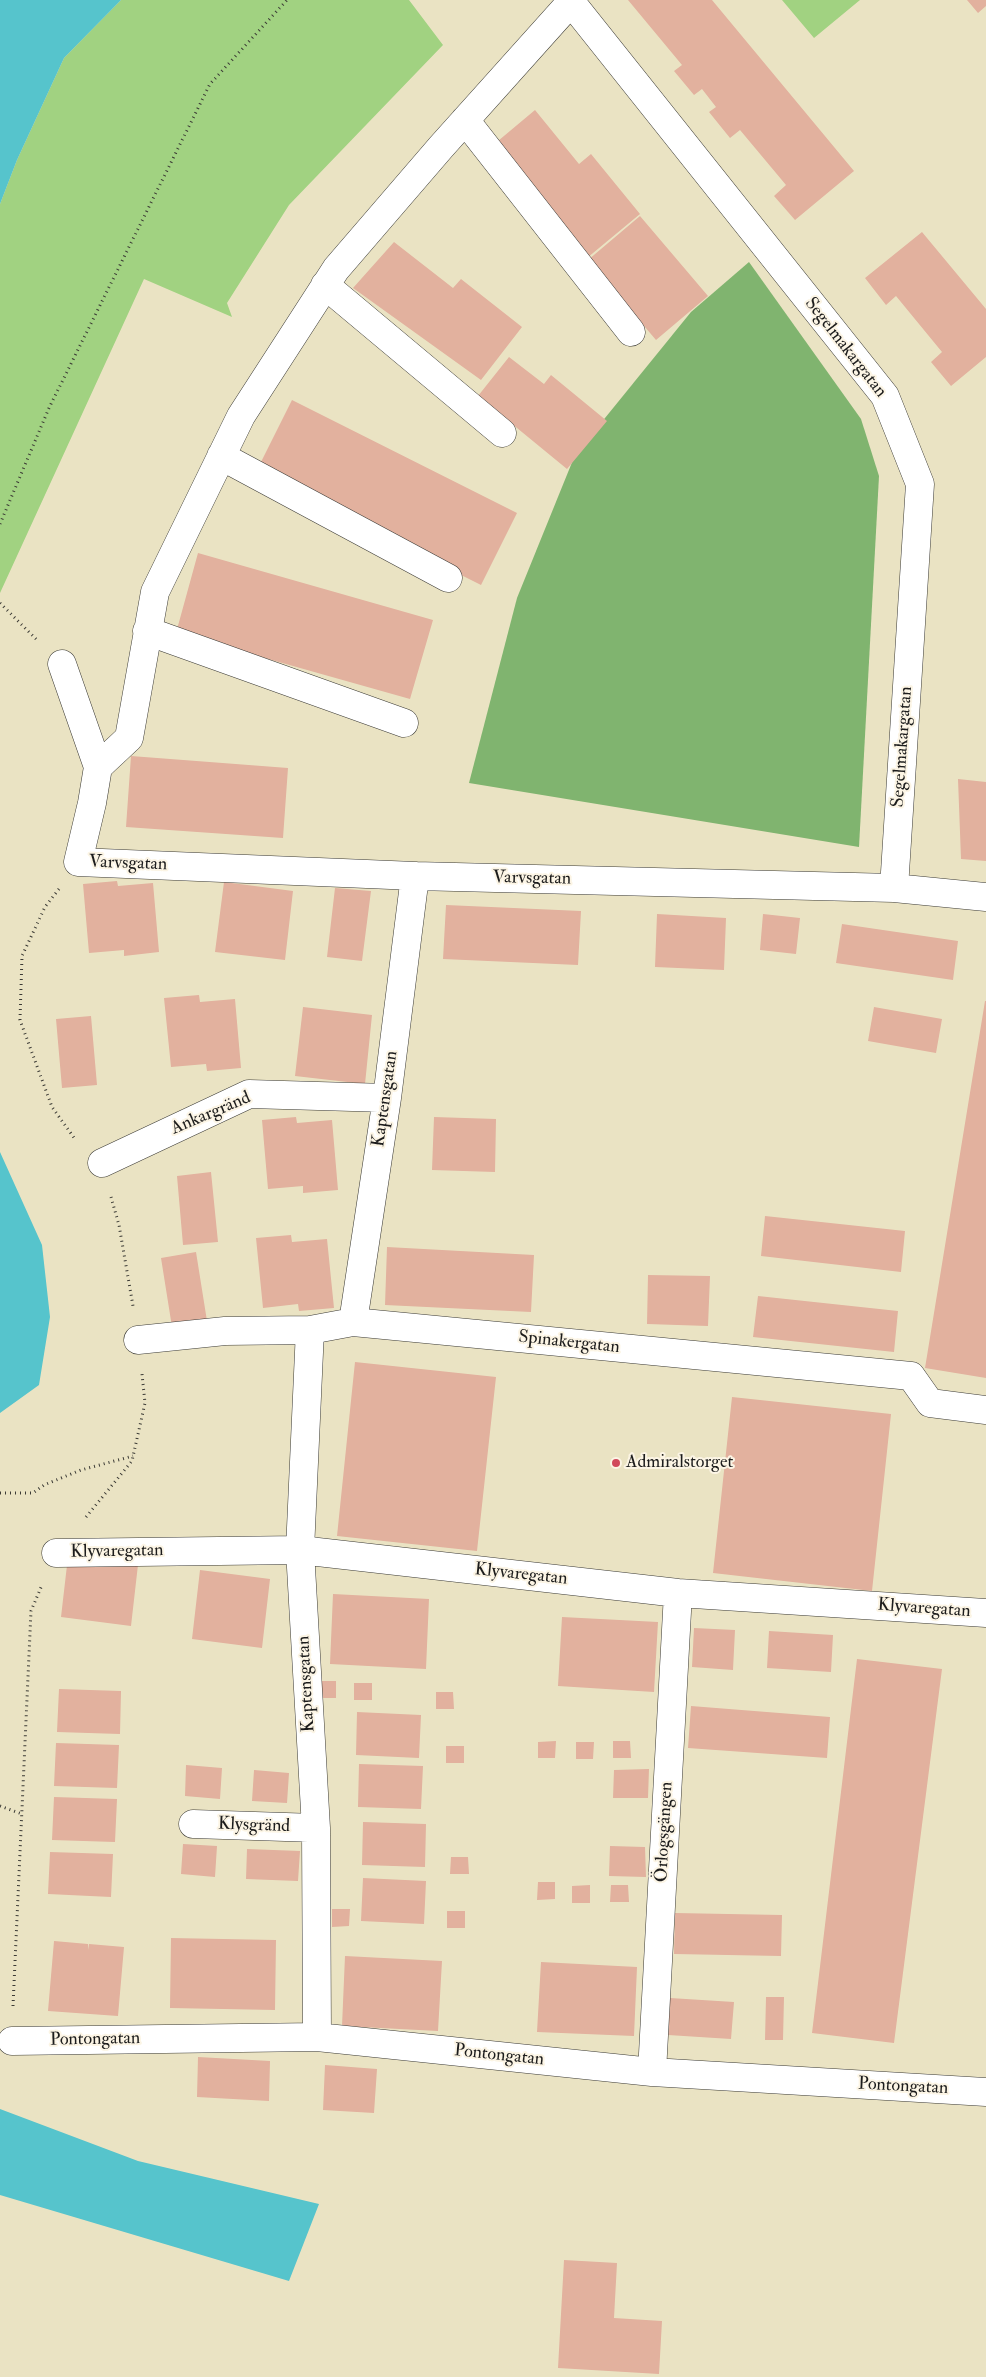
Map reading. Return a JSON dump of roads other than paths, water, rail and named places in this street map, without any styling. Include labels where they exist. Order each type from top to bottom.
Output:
[{"type":"street","name":"Segelmakargatan","points":[[465,120],[571,2],[885,396],[920,484],[894,888]]},
{"type":"street","points":[[62,664],[98,767],[129,738],[155,592],[241,416],[336,269],[465,120],[631,332]]},
{"type":"street","points":[[325,285],[502,433]]},
{"type":"street","points":[[221,456],[448,578]]},
{"type":"street","points":[[147,631],[404,723]]},
{"type":"street","name":"Varvsgatan","points":[[98,767],[78,862],[415,876],[894,888],[986,897]]},
{"type":"street","name":"Kaptensgatan","points":[[353,1322],[386,1098],[415,876]]},
{"type":"street","name":"Ankargränd","points":[[102,1163],[249,1094],[386,1098]]},
{"type":"street","name":"Spinakergatan","points":[[138,1340],[225,1331],[310,1330],[353,1322],[911,1376],[930,1403],[986,1410]]},
{"type":"street","name":"Kaptensgatan","points":[[310,1330],[300,1550],[316,1828],[317,2037]]},
{"type":"street","name":"Klyvaregatan","points":[[56,1553],[300,1550],[678,1593],[986,1613]]},
{"type":"street","name":"Örlogsgängen","points":[[652,2072],[678,1593]]},
{"type":"street","name":"Klysgränd","points":[[193,1824],[316,1828]]},
{"type":"street","name":"Pontongatan","points":[[12,2041],[317,2037],[652,2072],[986,2092]]},
{"type":"water","points":[[0,0],[121,0],[64,58],[17,160],[0,204]]},
{"type":"water","points":[[0,1152],[42,1245],[50,1317],[39,1385],[0,1413]]},
{"type":"water","points":[[0,2109],[138,2161],[319,2204],[289,2281],[0,2195]]},
{"type":"place","name":"Admiralstorget","points":[[616,1463]]}]
